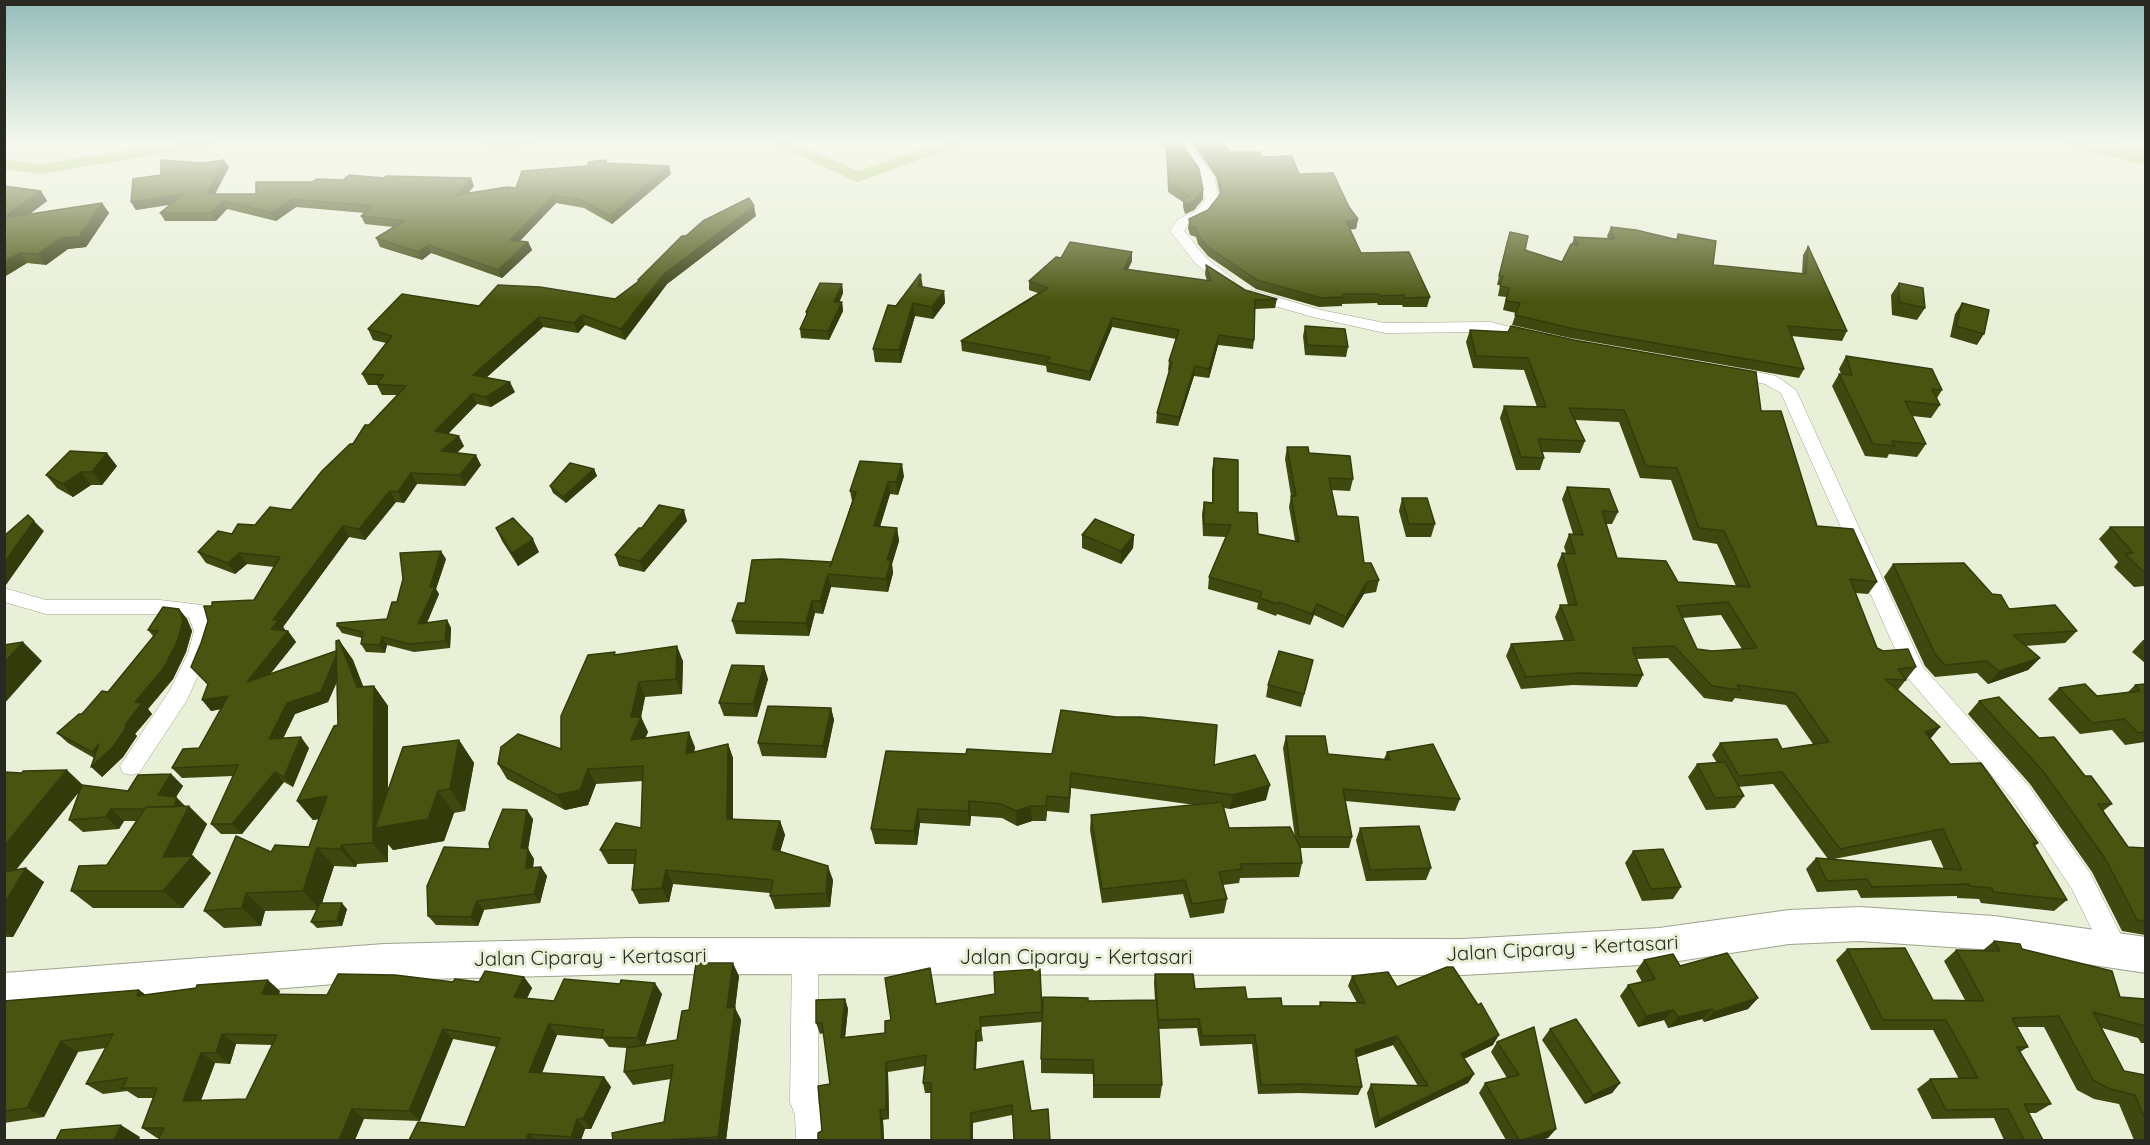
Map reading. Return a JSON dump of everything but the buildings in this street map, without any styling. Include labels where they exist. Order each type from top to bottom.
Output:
[{"type":"main road","name":"Jalan Ciparay - Kertasari","points":[[4,992],[384,962],[630,956],[1463,957],[1659,946],[1789,927],[1860,924],[1994,933],[2131,953]]},
{"type":"street","points":[[1211,194],[1212,200],[1200,215],[1183,222],[1177,231],[1202,261],[1250,294],[1318,314],[1385,328],[1490,327],[1551,341]]},
{"type":"street","points":[[1715,369],[1770,380],[1788,390],[1915,672],[2020,792],[2131,953]]},
{"type":"street","points":[[4,595],[46,607],[160,607],[195,610],[202,621],[204,632],[198,653],[178,694],[131,766]]},
{"type":"street","points":[[805,956],[804,1102],[809,1115],[810,1140]]}]
